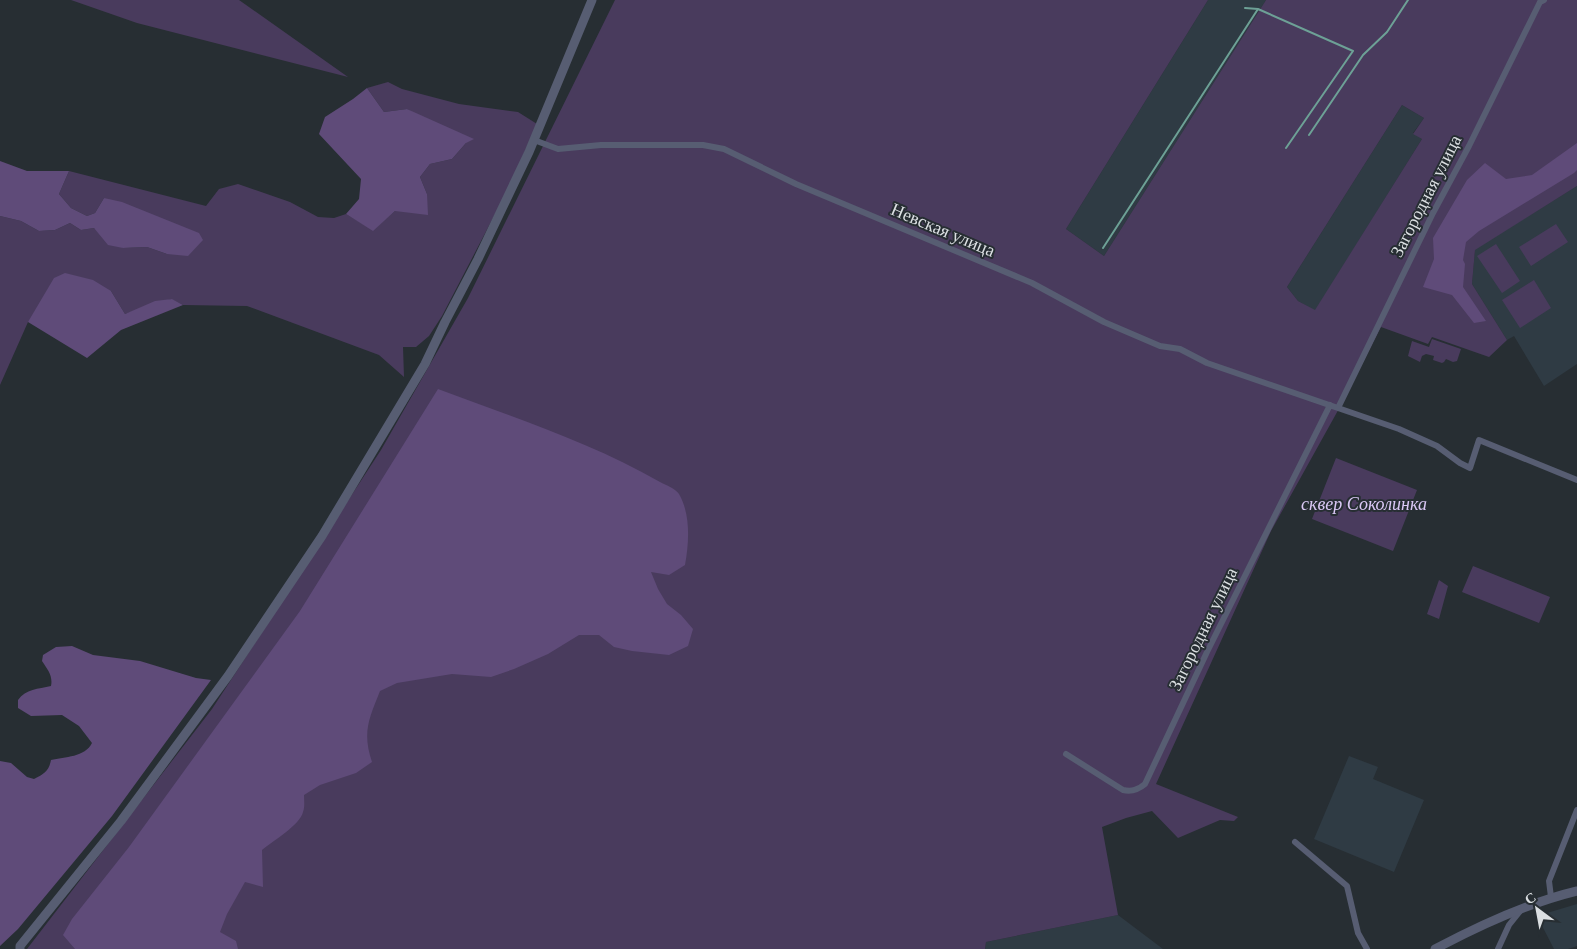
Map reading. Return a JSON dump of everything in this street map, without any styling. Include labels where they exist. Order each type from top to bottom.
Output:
[{"type":"street","points":[[20,949],[20,946],[121,820],[228,676],[322,536],[425,364],[478,259],[534,140],[592,0]]},
{"type":"street","name":"Загородная улица","points":[[1338,408],[1433,213],[1469,146],[1540,2],[1544,0]]},
{"type":"street","name":"Невская улица","points":[[534,140],[558,149],[601,145],[703,145],[724,149],[796,184],[1032,283],[1104,322],[1160,346],[1180,349],[1207,363],[1425,440],[1470,468],[1478,440],[1577,480]]},
{"type":"street","name":"Загородная улица","points":[[1066,754],[1123,790],[1139,789],[1145,784],[1207,652],[1330,405]]},
{"type":"street","points":[[1551,897],[1549,881],[1577,810]]},
{"type":"street","points":[[1295,842],[1347,886],[1358,934],[1367,949]]},
{"type":"street","points":[[1435,949],[1522,908],[1551,897],[1577,891]]},
{"type":"street","points":[[1498,949],[1509,925],[1522,908]]},
{"type":"shaded area","points":[[1208,0],[1266,0],[1104,256],[1066,229]]},
{"type":"shaded area","points":[[367,88],[384,112],[407,109],[474,139],[466,143],[452,159],[430,164],[420,177],[427,194],[428,215],[395,211],[373,231],[346,214],[359,199],[361,179],[319,134],[325,117]]},
{"type":"shaded area","points":[[1402,105],[1424,118],[1413,133],[1422,139],[1315,311],[1298,301],[1287,287]]},
{"type":"shaded area","points":[[1577,143],[1577,170],[1574,173],[1479,231],[1466,242],[1463,260],[1465,264],[1463,287],[1486,321],[1474,323],[1452,295],[1423,287],[1434,259],[1433,238],[1467,180],[1485,163],[1506,179],[1532,175]]},
{"type":"shaded area","points":[[0,161],[27,171],[69,171],[59,194],[71,208],[87,216],[95,213],[104,198],[122,202],[199,233],[203,240],[188,256],[167,254],[147,247],[123,248],[108,245],[94,228],[81,230],[70,223],[55,230],[39,231],[21,221],[0,216]]},
{"type":"shaded area","points":[[1577,186],[1577,364],[1544,386],[1514,336],[1507,340],[1472,284],[1475,249]]},
{"type":"shaded area","points":[[65,273],[93,280],[111,291],[125,314],[155,301],[172,299],[183,305],[121,330],[87,358],[28,322],[54,278]]},
{"type":"shaded area","points":[[438,389],[579,442],[678,492],[686,511],[688,529],[685,565],[669,575],[651,572],[667,604],[681,615],[693,629],[688,646],[669,655],[614,647],[599,635],[579,635],[548,654],[491,677],[452,674],[397,683],[380,691],[367,734],[372,762],[356,773],[320,785],[304,795],[304,808],[301,817],[292,827],[262,850],[263,887],[245,882],[227,914],[220,932],[236,941],[238,949],[75,949],[63,935],[72,919],[129,847],[300,611]]},
{"type":"shaded area","points":[[72,646],[93,655],[140,661],[196,678],[211,680],[112,816],[18,929],[0,946],[0,761],[11,763],[27,777],[34,779],[46,772],[51,760],[80,754],[89,748],[92,743],[79,726],[62,715],[31,716],[18,708],[18,700],[21,696],[33,690],[51,686],[51,676],[42,661],[43,655],[56,647]]},
{"type":"shaded area","points":[[1349,756],[1378,767],[1373,779],[1424,800],[1394,872],[1314,839]]},
{"type":"shaded area","points":[[1577,904],[1577,946],[1568,949],[1554,949],[1537,916]]},
{"type":"shaded area","points":[[1118,915],[1163,949],[985,949],[986,942]]},
{"type":"green space","points":[[71,0],[239,0],[348,77],[137,23]]},
{"type":"green space","points":[[615,0],[1208,0],[1066,229],[1104,256],[1266,0],[1577,0],[1577,186],[1475,250],[1472,284],[1507,340],[1489,357],[1432,337],[1428,344],[1381,327],[1341,405],[1271,531],[1156,784],[1238,817],[1234,821],[1220,820],[1178,838],[1152,811],[1102,827],[1118,915],[986,942],[985,949],[27,949],[212,709],[381,450],[468,298]],"holes":[[[1402,105],[1424,118],[1413,134],[1422,139],[1315,310],[1298,301],[1287,287]]]},
{"type":"green space","points":[[388,82],[402,89],[459,104],[518,112],[537,124],[507,191],[442,316],[429,336],[416,347],[403,347],[404,377],[379,355],[247,306],[183,305],[171,299],[125,314],[111,291],[28,322],[0,385],[0,216],[21,221],[39,231],[55,230],[70,223],[81,230],[94,228],[123,248],[147,247],[167,254],[104,198],[95,213],[87,216],[71,208],[59,194],[69,171],[206,206],[219,189],[238,184],[290,202],[318,217],[334,218],[346,214],[373,230],[395,211],[427,194],[420,177],[430,164],[452,159],[466,143],[407,109],[384,112],[367,88]]},
{"type":"green space","points":[[1556,224],[1568,242],[1531,266],[1519,247]]},
{"type":"green space","points":[[1496,244],[1520,281],[1502,293],[1477,256]]},
{"type":"green space","points":[[1534,280],[1551,308],[1520,328],[1502,300]]},
{"type":"green space","points":[[1432,339],[1461,349],[1457,361],[1453,362],[1446,359],[1442,363],[1433,360],[1434,356],[1426,354],[1422,356],[1420,362],[1408,356],[1412,341],[1429,347]]},
{"type":"green space","name":"сквер Соколинка","points":[[1336,458],[1417,490],[1393,551],[1312,519]]},
{"type":"green space","points":[[1473,566],[1550,597],[1539,623],[1462,592]]},
{"type":"green space","points":[[1439,580],[1448,586],[1439,619],[1427,614]]},
{"type":"waterway","points":[[1309,135],[1363,55],[1387,32],[1408,0]]},
{"type":"waterway","points":[[1245,8],[1258,9],[1353,51],[1286,148]]},
{"type":"waterway","points":[[1103,248],[1258,9]]}]
